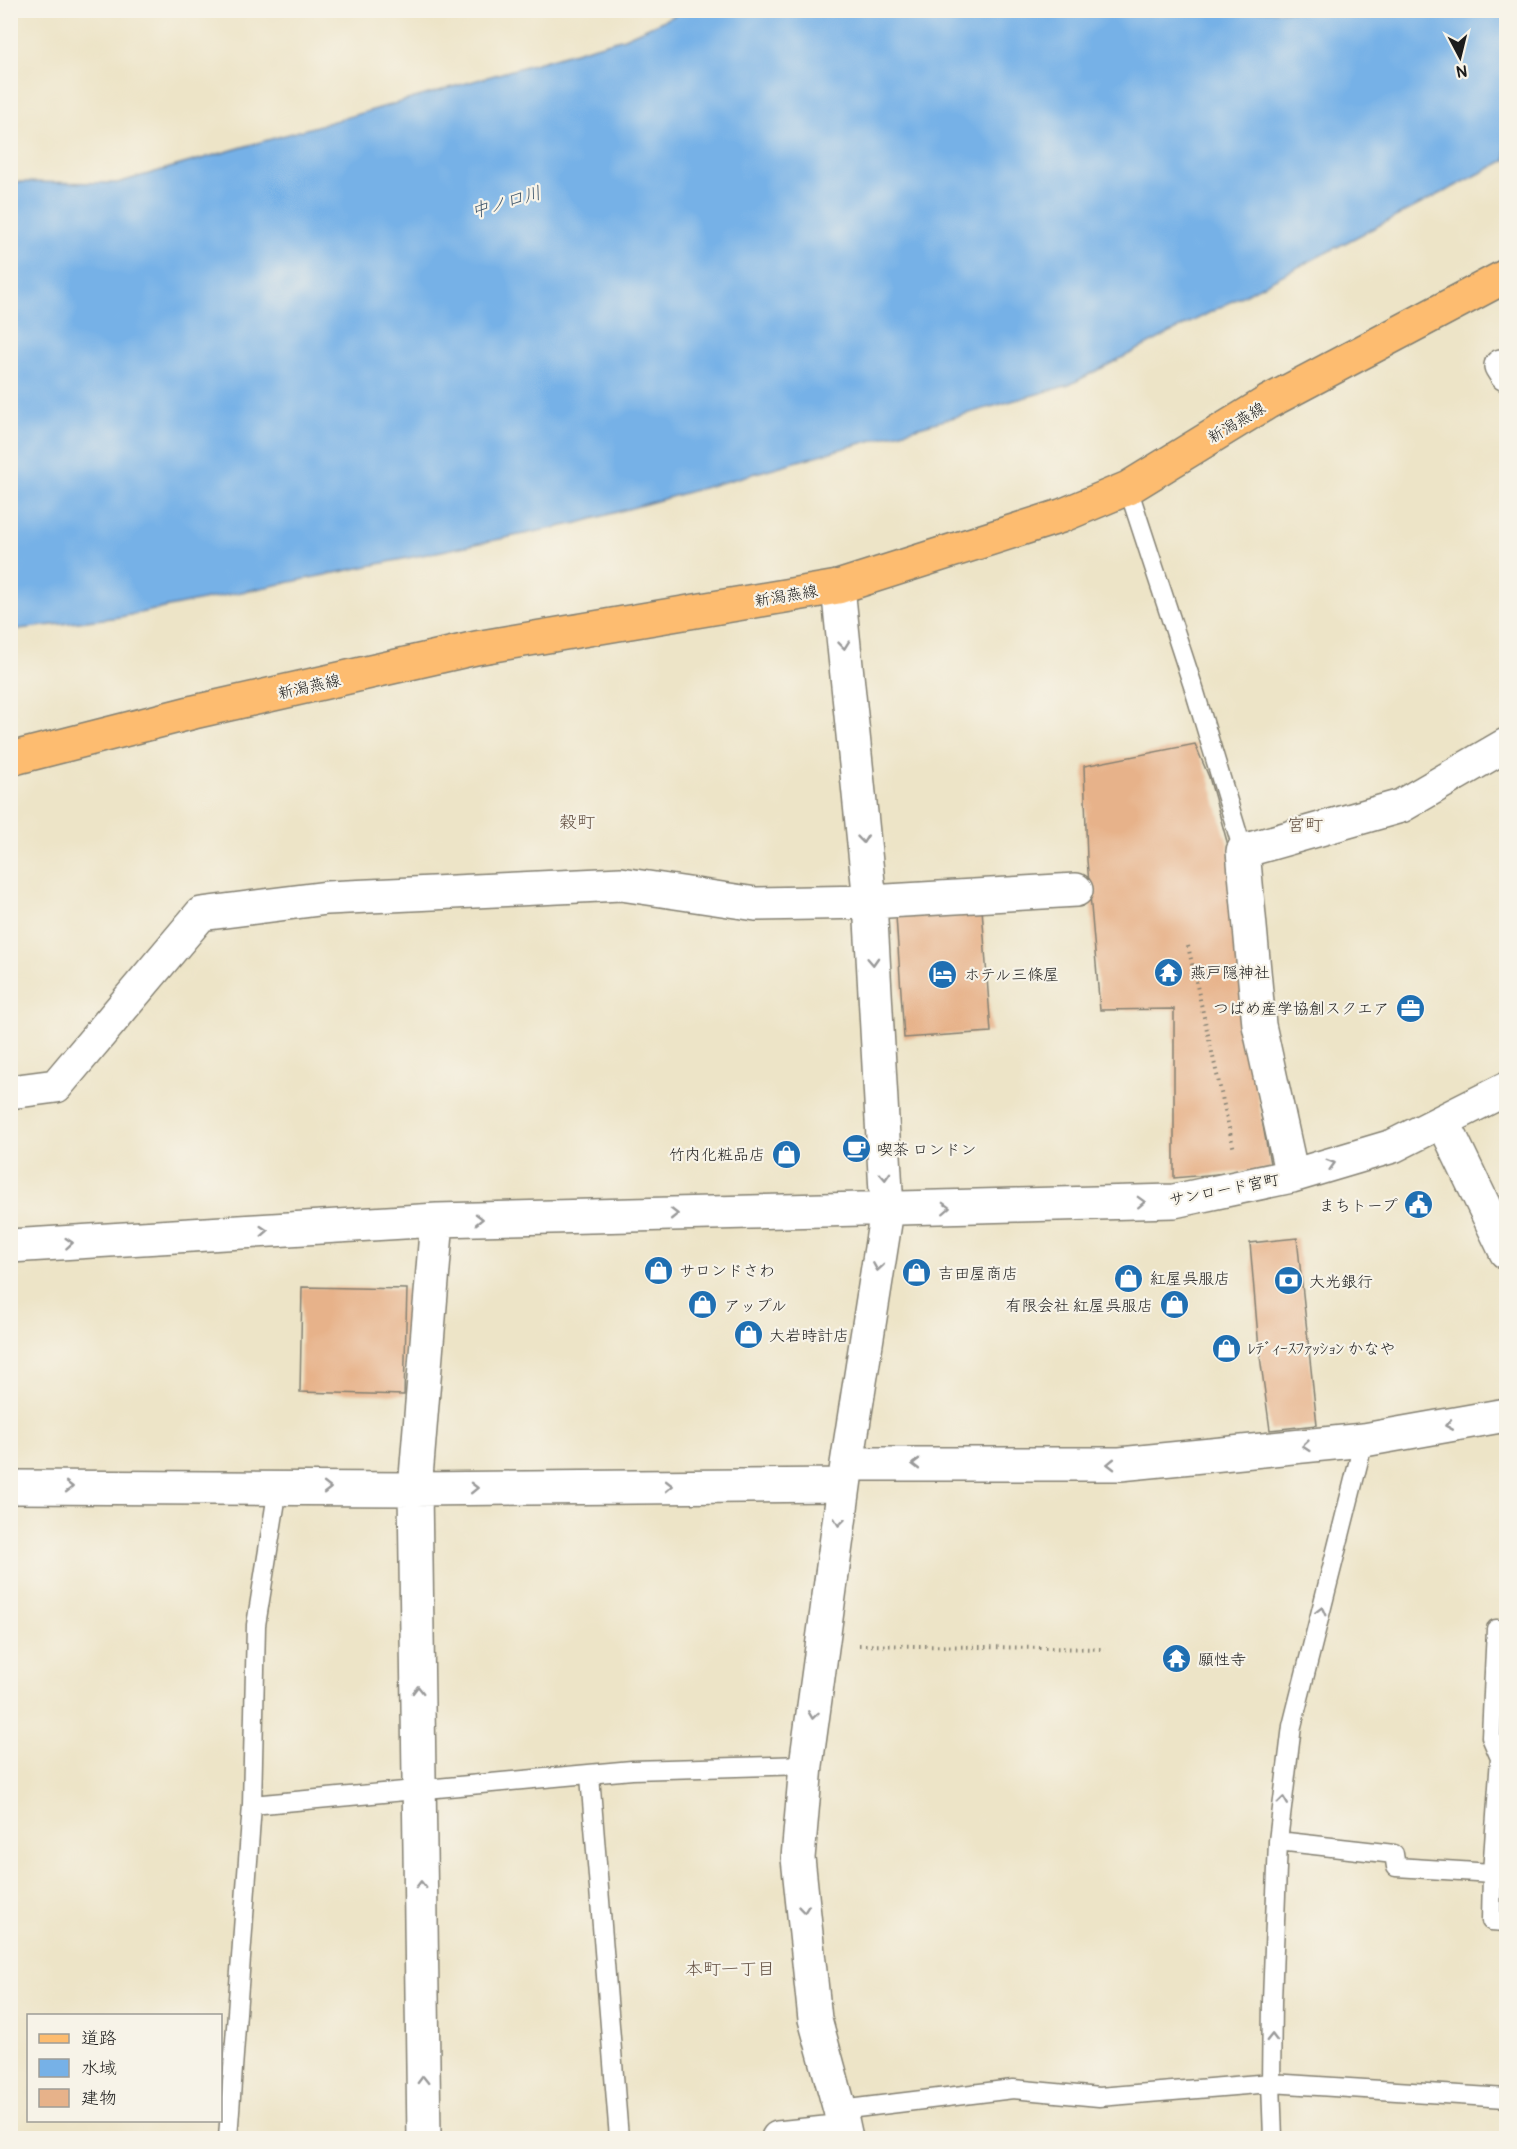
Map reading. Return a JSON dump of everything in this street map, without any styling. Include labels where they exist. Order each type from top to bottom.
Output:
[{"type":"main road","name":"新潟燕線","points":[[10,759],[194,712],[476,648],[838,587],[1061,516],[1128,488],[1268,402],[1506,276]]},
{"type":"street","points":[[778,2139],[843,2126],[815,2019],[798,1858],[806,1765],[846,1474],[887,1210],[870,902],[838,587]]},
{"type":"street","points":[[1292,1176],[1259,1025],[1243,851],[1401,806],[1506,746]]},
{"type":"street","points":[[10,1092],[56,1086],[201,914],[327,898],[621,884],[756,904],[870,902],[1076,890]]},
{"type":"street","name":"サンロード宮町","points":[[10,1246],[437,1220],[1174,1201],[1292,1176],[1393,1146],[1506,1089]]},
{"type":"street","points":[[1443,1121],[1506,1252]]},
{"type":"street","points":[[424,2139],[415,1489],[437,1220]]},
{"type":"street","points":[[10,1487],[415,1489],[1120,1464],[1364,1440],[1506,1415]]},
{"type":"lane","points":[[1128,488],[1194,689],[1243,851]]},
{"type":"lane","points":[[1273,2139],[1271,2083],[1278,1841],[1292,1726],[1364,1440]]},
{"type":"lane","points":[[228,2139],[252,1805],[256,1625],[278,1488]]},
{"type":"lane","points":[[1506,1630],[1496,1629],[1491,1737],[1500,1758],[1491,1921],[1506,1922]]},
{"type":"lane","points":[[252,1805],[590,1776],[632,1770],[806,1765]]},
{"type":"lane","points":[[590,1776],[619,2139]]},
{"type":"lane","points":[[1278,1841],[1394,1854],[1396,1867],[1492,1874]]},
{"type":"lane","points":[[843,2126],[1013,2089],[1099,2097],[1271,2083],[1506,2098]]},
{"type":"path","points":[[1188,946],[1242,1186]]},
{"type":"path","points":[[823,1645],[1105,1649]]},
{"type":"water","name":"中ノ口川","points":[[687,10],[1506,11],[1506,160],[1069,385],[578,523],[120,617],[11,630],[11,182],[117,183],[624,38]]},
{"type":"building","name":"燕戸隠神社","points":[[1195,744],[1209,777],[1231,856],[1245,1027],[1271,1169],[1174,1178],[1174,1009],[1100,1010],[1087,860],[1084,766]]},
{"type":"building","name":"ホテル三條屋","points":[[982,909],[991,1032],[904,1038],[896,916]]},
{"type":"building","points":[[1297,1238],[1317,1425],[1270,1430],[1259,1349],[1250,1243]]},
{"type":"building","points":[[302,1287],[407,1289],[404,1395],[300,1392]]},
{"type":"place","name":"燕戸隠神社","points":[[1169,972]]},
{"type":"place","name":"ホテル三條屋","points":[[943,974]]},
{"type":"place","name":"つばめ産学協創スクエア","points":[[1410,1008]]},
{"type":"place","name":"喫茶 ロンドン","points":[[856,1149]]},
{"type":"place","name":"竹内化粧品店","points":[[786,1154]]},
{"type":"place","name":"まちトープ","points":[[1419,1205]]},
{"type":"place","name":"サロンドさわ","points":[[658,1270]]},
{"type":"place","name":"吉田屋商店","points":[[917,1273]]},
{"type":"place","name":"紅屋呉服店","points":[[1129,1278]]},
{"type":"place","name":"大光銀行","points":[[1288,1281]]},
{"type":"place","name":"アップル","points":[[703,1305]]},
{"type":"place","name":"有限会社 紅屋呉服店","points":[[1174,1305]]},
{"type":"place","name":"大岩時計店","points":[[748,1335]]},
{"type":"place","name":"ﾚﾃﾞｨｰｽﾌｧｯｼｮﾝ かなや","points":[[1227,1348]]},
{"type":"place","name":"願性寺","points":[[1177,1659]]},
{"type":"district","name":"穀町","points":[[577,822]]},
{"type":"district","name":"宮町","points":[[1305,825]]},
{"type":"district","name":"本町一丁目","points":[[730,1969]]}]
